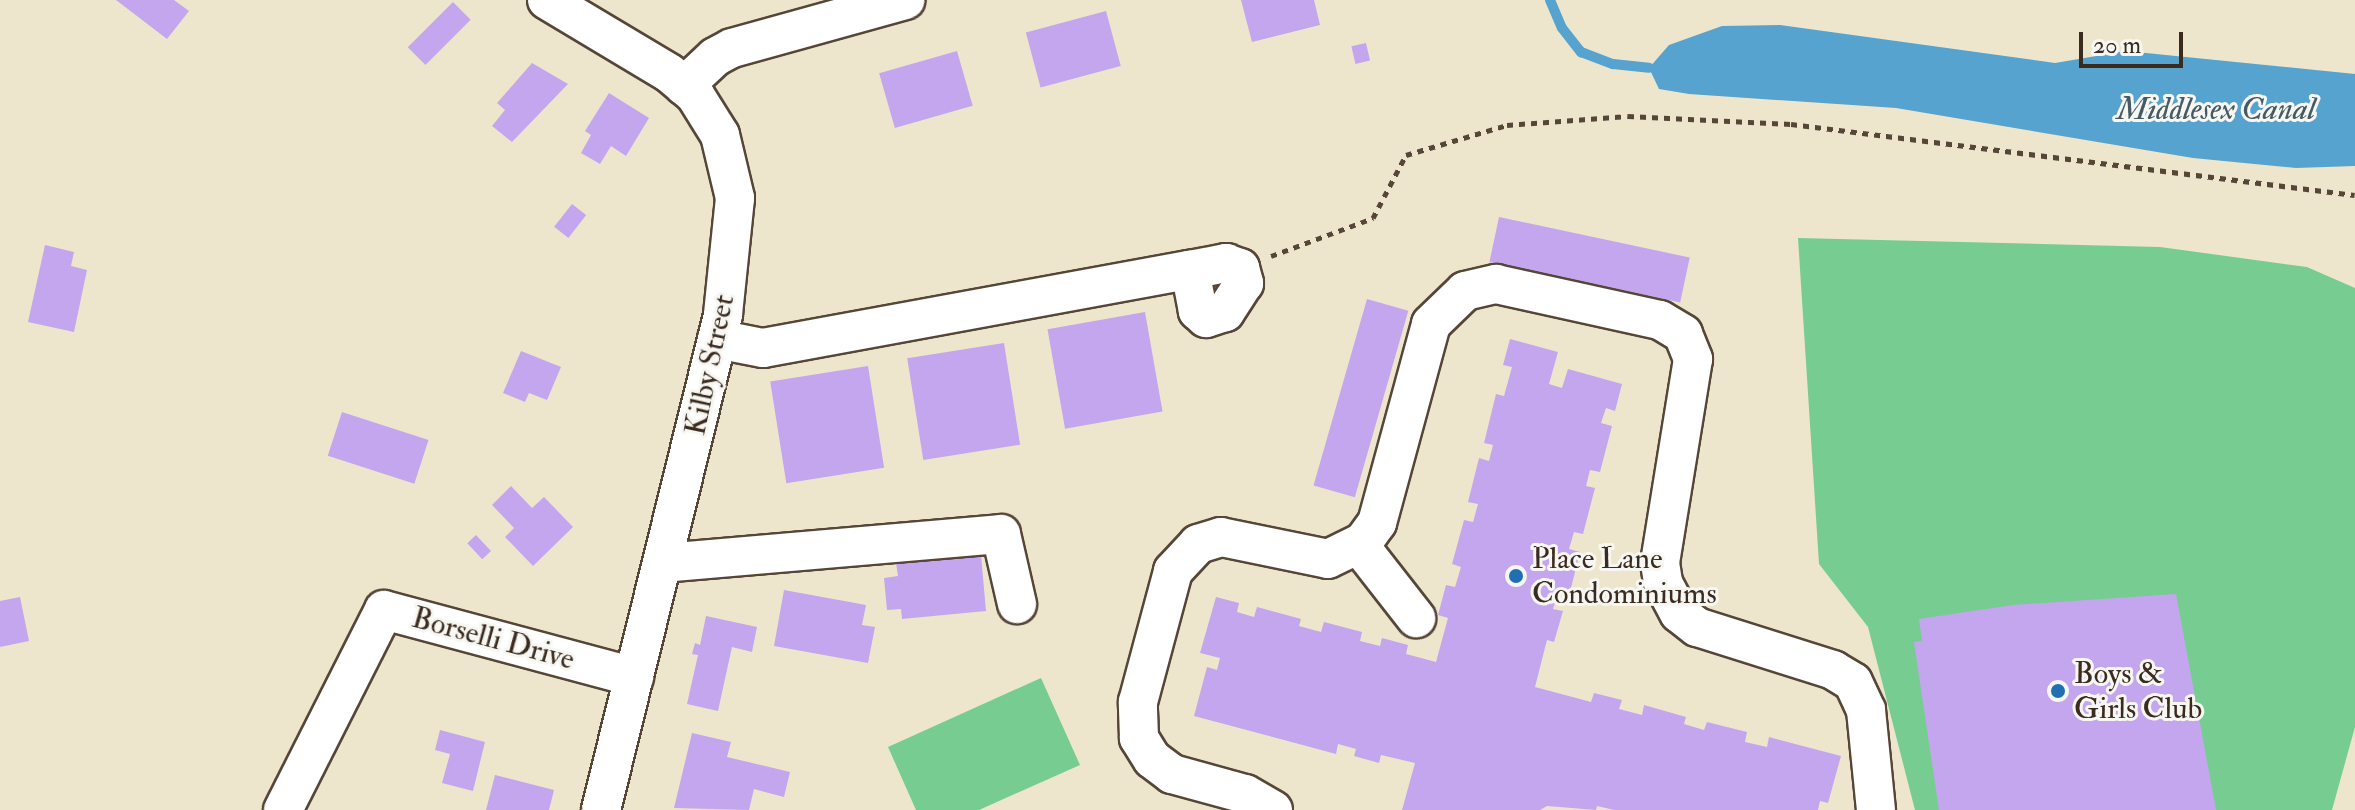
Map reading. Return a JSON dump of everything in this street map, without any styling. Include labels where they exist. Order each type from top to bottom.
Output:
[{"type":"street","name":"Kilby Street","points":[[547,0],[684,86],[720,135],[735,198],[731,267],[717,339],[601,810]]},
{"type":"street","points":[[684,86],[710,61],[732,48],[905,0]]},
{"type":"street","points":[[717,339],[763,348],[1190,270],[1232,263],[1240,268],[1242,288],[1225,312],[1211,319],[1198,311],[1190,270]]},
{"type":"street","points":[[1273,810],[1245,794],[1172,774],[1152,759],[1139,738],[1138,702],[1169,583],[1188,552],[1221,537],[1328,559],[1359,545],[1377,523],[1425,339],[1451,300],[1496,284],[1669,323],[1683,334],[1693,359],[1660,563],[1663,583],[1679,613],[1697,627],[1833,670],[1853,682],[1866,710],[1876,810]]},
{"type":"street","points":[[663,563],[1001,534],[1017,604]]},
{"type":"street","points":[[1359,545],[1416,618]]},
{"type":"street","name":"Borselli Drive","points":[[283,810],[384,610],[634,677]]},
{"type":"path","points":[[1240,268],[1373,218],[1406,155],[1507,125],[1628,116],[1791,124],[2355,195]]},
{"type":"green space","points":[[1798,238],[2160,247],[2307,267],[2355,288],[2355,727],[2332,810],[1915,810],[1868,627],[1819,564]]},
{"type":"green space","points":[[1041,678],[1080,765],[979,810],[916,810],[888,747]]},
{"type":"water","name":"Middlesex Canal","points":[[1780,25],[2055,63],[2126,51],[2355,74],[2355,166],[2296,168],[2193,158],[1896,108],[1689,94],[1659,89],[1649,68],[1669,45],[1722,26]]},
{"type":"building","points":[[116,0],[174,0],[189,11],[167,39]]},
{"type":"building","points":[[1241,0],[1314,0],[1320,25],[1252,42]]},
{"type":"building","points":[[453,2],[471,20],[425,65],[408,47]]},
{"type":"building","points":[[1106,11],[1121,66],[1041,88],[1026,32]]},
{"type":"building","points":[[1366,43],[1370,61],[1355,64],[1351,46]]},
{"type":"building","points":[[957,51],[973,106],[895,128],[879,73]]},
{"type":"building","points":[[532,63],[568,84],[512,142],[492,126],[505,110],[497,103]]},
{"type":"building","points":[[609,93],[649,118],[626,156],[611,146],[600,164],[581,153],[591,135],[585,131]]},
{"type":"building","points":[[572,204],[586,215],[568,238],[554,227]]},
{"type":"building","points":[[1499,217],[1690,258],[1680,303],[1489,262]]},
{"type":"building","points":[[45,245],[74,252],[71,266],[87,270],[74,332],[28,322]]},
{"type":"building","points":[[1367,299],[1408,311],[1355,497],[1314,485]]},
{"type":"building","points":[[1145,312],[1163,411],[1065,429],[1048,329]]},
{"type":"building","name":"Place Lane Condominiums","points":[[1510,339],[1558,352],[1549,384],[1562,388],[1568,369],[1622,384],[1615,411],[1606,408],[1601,423],[1612,426],[1600,472],[1590,470],[1586,486],[1595,488],[1583,534],[1574,532],[1569,549],[1580,552],[1570,592],[1559,589],[1553,609],[1563,611],[1554,642],[1547,640],[1535,687],[1591,702],[1594,693],[1622,700],[1619,709],[1642,715],[1644,705],[1686,717],[1684,724],[1704,730],[1707,722],[1747,732],[1745,742],[1767,747],[1769,737],[1841,756],[1828,803],[1820,801],[1818,810],[1614,810],[1597,806],[1596,810],[1547,806],[1540,810],[1402,810],[1415,763],[1381,755],[1379,763],[1354,756],[1356,749],[1338,744],[1336,754],[1194,716],[1207,667],[1217,670],[1220,658],[1200,653],[1216,597],[1239,603],[1237,612],[1254,617],[1257,607],[1301,619],[1299,626],[1321,632],[1324,622],[1362,632],[1360,641],[1380,646],[1382,638],[1408,645],[1406,654],[1436,662],[1448,618],[1438,615],[1446,585],[1455,587],[1461,567],[1452,564],[1464,520],[1473,522],[1478,504],[1468,502],[1479,458],[1489,461],[1493,445],[1484,443],[1496,394],[1504,396],[1512,367],[1503,365]]},
{"type":"building","points":[[1004,343],[1020,445],[923,460],[907,358]]},
{"type":"building","points":[[521,351],[561,367],[547,400],[529,393],[525,402],[503,393]]},
{"type":"building","points":[[868,366],[884,468],[786,483],[770,381]]},
{"type":"building","points":[[342,412],[429,440],[414,484],[328,456]]},
{"type":"building","points":[[511,486],[532,508],[544,497],[573,527],[533,566],[505,537],[514,528],[492,505]]},
{"type":"building","points":[[476,535],[491,551],[482,559],[467,543]]},
{"type":"building","points":[[981,555],[986,611],[902,619],[901,609],[887,610],[884,578],[898,576],[896,563]]},
{"type":"building","points":[[784,590],[866,605],[862,625],[875,627],[868,663],[774,646]]},
{"type":"building","name":"Boys & Girls Club","points":[[2176,594],[2216,810],[1939,810],[1914,642],[1922,641],[1919,619],[2013,605]]},
{"type":"building","points":[[20,597],[29,641],[0,647],[0,601]]},
{"type":"building","points":[[706,616],[757,627],[752,652],[732,647],[718,711],[687,704],[698,655],[692,654],[695,643],[700,645]]},
{"type":"building","points":[[440,730],[485,742],[473,791],[442,783],[450,754],[435,750]]},
{"type":"building","points":[[692,733],[731,742],[727,757],[790,772],[784,797],[754,789],[749,810],[674,808]]},
{"type":"building","points":[[495,775],[554,790],[549,810],[486,810]]},
{"type":"waterway","points":[[1550,0],[1562,28],[1581,52],[1613,64],[1649,68]]},
{"type":"place","name":"Place Lane Condominiums","points":[[1516,576]]},
{"type":"place","name":"Boys & Girls Club","points":[[2058,691]]}]
